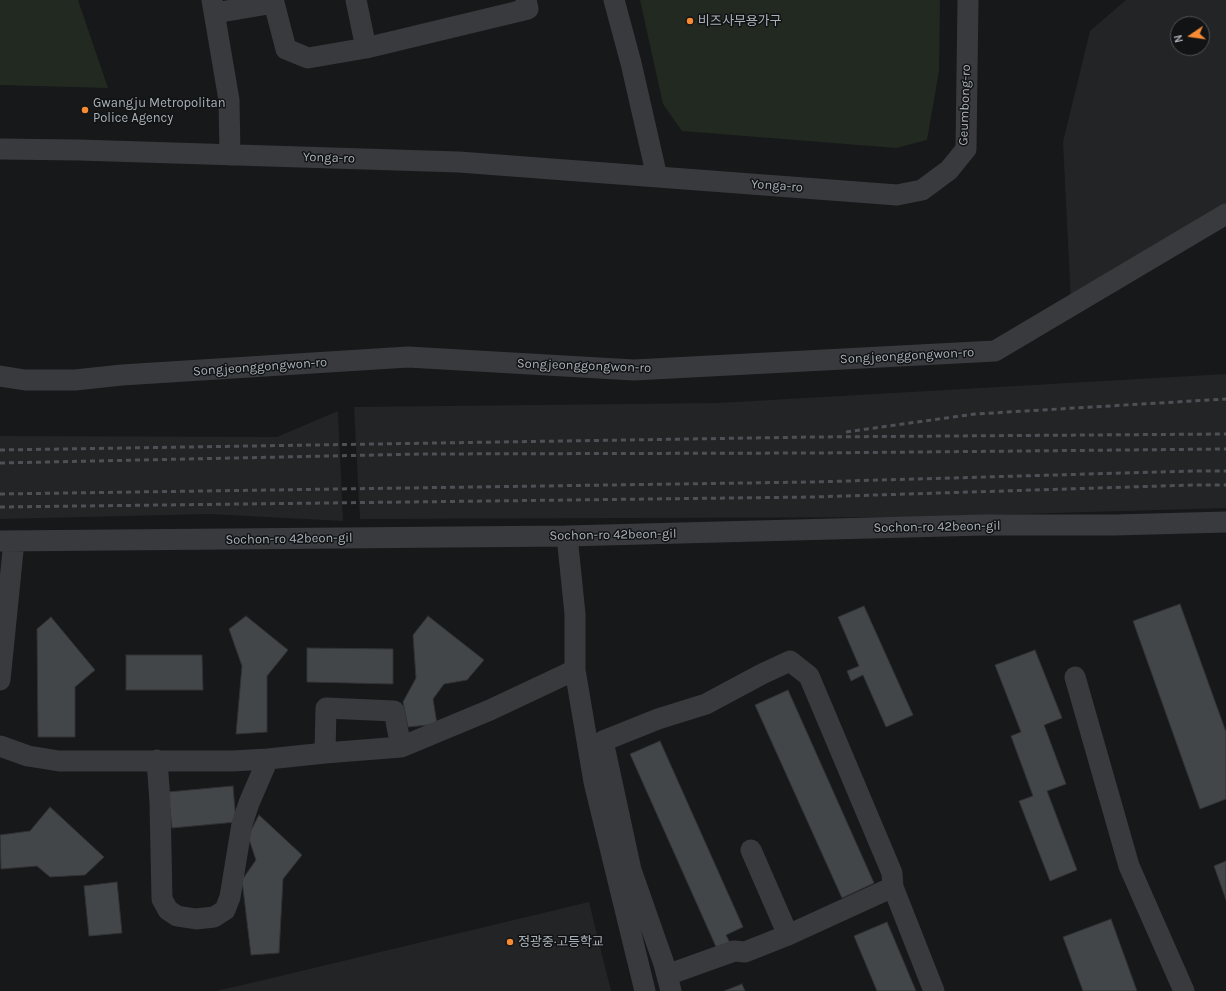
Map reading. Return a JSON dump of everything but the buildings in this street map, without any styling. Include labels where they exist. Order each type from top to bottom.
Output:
[{"type":"street","points":[[356,0],[366,48]]},
{"type":"street","points":[[230,155],[229,100],[213,6],[274,3],[286,49],[308,58],[366,48],[528,9],[526,0]]},
{"type":"street","points":[[614,0],[631,63],[657,177]]},
{"type":"street","name":"Geumbong-ro","points":[[897,195],[922,190],[949,170],[966,149],[968,0]]},
{"type":"street","name":"Yonga-ro","points":[[0,149],[79,150],[459,162],[897,195]]},
{"type":"street","name":"Songjeonggongwon-ro","points":[[0,376],[25,380],[75,380],[122,375],[408,358],[634,370],[995,351],[1226,214]]},
{"type":"street","name":"Sochon-ro 42beon-gil","points":[[7,541],[567,536],[984,525],[1114,525],[1226,522]]},
{"type":"street","points":[[567,536],[574,614],[575,670],[594,782],[645,991]]},
{"type":"street","points":[[0,680],[7,541]]},
{"type":"street","points":[[893,887],[788,935],[745,952],[734,951],[669,983],[631,870],[603,740],[658,719],[706,704],[790,661],[809,676],[892,873],[893,887],[934,991]]},
{"type":"street","points":[[0,746],[28,756],[59,761],[232,761],[401,747],[490,710],[575,670]]},
{"type":"street","points":[[1076,677],[1129,866],[1184,991]]},
{"type":"street","points":[[325,753],[326,708],[394,710],[401,747]]},
{"type":"street","points":[[157,760],[160,802],[162,898],[168,910],[177,916],[196,919],[214,917],[225,910],[230,897],[242,824],[249,803],[268,759]]},
{"type":"street","points":[[751,850],[788,935]]},
{"type":"shaded area","points":[[0,0],[78,0],[108,88],[0,85]]},
{"type":"shaded area","points":[[640,0],[940,0],[939,71],[927,140],[896,148],[682,131],[663,104]]},
{"type":"shaded area","points":[[1126,0],[1226,0],[1226,213],[1071,304],[1063,142],[1090,31]]},
{"type":"shaded area","points":[[1226,374],[1226,508],[917,517],[360,519],[354,407],[718,403]]},
{"type":"shaded area","points":[[338,411],[343,521],[210,514],[0,519],[0,436],[277,437]]},
{"type":"shaded area","name":"정광중·고등학교","points":[[589,902],[611,991],[216,991],[251,983]]},
{"type":"railway","points":[[846,432],[975,414],[1226,399]]},
{"type":"railway","points":[[0,450],[813,437],[1226,434]]},
{"type":"railway","points":[[0,463],[422,454],[816,453],[1226,449]]},
{"type":"railway","points":[[0,494],[812,482],[1226,471]]},
{"type":"railway","points":[[0,507],[813,497],[1226,485]]},
{"type":"place","name":"비즈사무용가구","points":[[690,21]]},
{"type":"place","name":"Gwangju Metropolitan Police Agency","points":[[85,110]]},
{"type":"place","name":"정광중·고등학교","points":[[510,942]]}]
